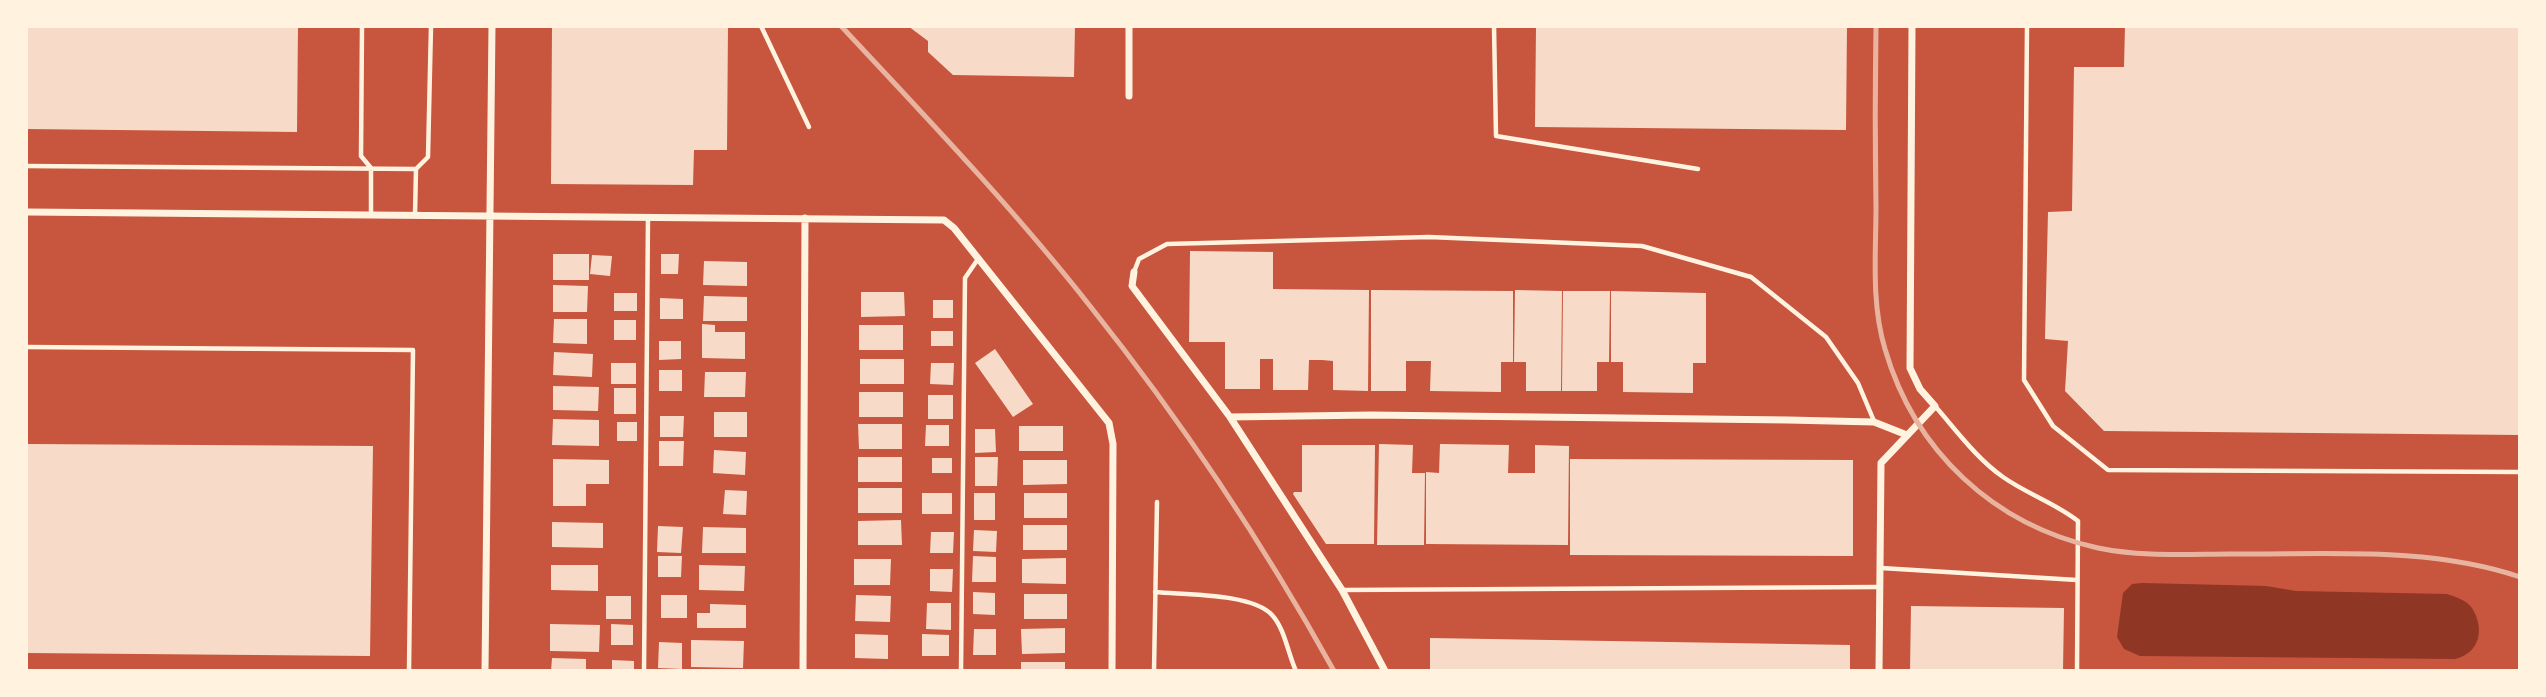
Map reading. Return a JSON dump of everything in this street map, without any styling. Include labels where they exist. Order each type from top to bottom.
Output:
[{"type":"street","points":[[485,671],[492,26]]},
{"type":"street","points":[[1129,26],[1129,96]]},
{"type":"street","points":[[1879,671],[1881,463],[1935,406],[1920,389],[1910,368],[1912,26]]},
{"type":"street","points":[[26,212],[944,220],[979,258],[1109,423],[1113,444],[1112,671]]},
{"type":"street","points":[[803,671],[805,218]]},
{"type":"street","points":[[1134,272],[1132,286],[1230,417],[1342,590],[1385,671]]},
{"type":"street","points":[[1230,417],[1371,415],[1874,422],[1907,435]]},
{"type":"lane","points":[[362,26],[361,156],[371,168],[371,215]]},
{"type":"lane","points":[[415,216],[416,169],[428,157],[431,26]]},
{"type":"lane","points":[[761,26],[809,127]]},
{"type":"lane","points":[[1494,26],[1496,136],[1698,169]]},
{"type":"lane","points":[[2027,26],[2024,380],[2053,426],[2108,470],[2520,472]]},
{"type":"lane","points":[[26,166],[416,169]]},
{"type":"lane","points":[[644,671],[648,217]]},
{"type":"lane","points":[[1134,272],[1139,259],[1167,244],[1429,237],[1642,246],[1751,277],[1826,337],[1858,383],[1874,422]]},
{"type":"lane","points":[[961,671],[965,278],[979,258]]},
{"type":"lane","points":[[26,347],[413,350],[409,671]]},
{"type":"lane","points":[[1935,406],[1974,451],[2001,476],[2062,509],[2078,521],[2077,671]]},
{"type":"lane","points":[[1154,671],[1157,502]]},
{"type":"lane","points":[[1880,568],[2077,580]]},
{"type":"lane","points":[[1342,590],[1879,587]]},
{"type":"lane","points":[[1155,592],[1245,601],[1263,608],[1274,617],[1296,671]]},
{"type":"shaded area","points":[[2132,584],[2266,586],[2296,591],[2447,594],[2464,601],[2472,608],[2478,624],[2478,639],[2470,651],[2455,659],[2140,656],[2124,649],[2117,637],[2123,593]]},
{"type":"building","points":[[26,26],[298,26],[297,132],[26,129]]},
{"type":"building","points":[[552,26],[728,26],[727,150],[694,150],[693,185],[551,184]]},
{"type":"building","points":[[908,26],[1075,26],[1074,77],[953,75],[928,52],[928,41]]},
{"type":"building","points":[[1536,26],[1847,26],[1846,130],[1535,127]]},
{"type":"building","points":[[2125,26],[2520,26],[2520,435],[2104,431],[2065,391],[2068,341],[2045,339],[2048,212],[2072,211],[2074,67],[2124,67]]},
{"type":"building","points":[[1190,251],[1273,252],[1273,289],[1369,290],[1368,391],[1333,390],[1333,361],[1322,360],[1309,360],[1308,390],[1273,390],[1273,359],[1260,359],[1260,389],[1225,389],[1225,342],[1189,342]]},
{"type":"building","points":[[553,254],[589,254],[589,280],[553,280]]},
{"type":"building","points":[[661,254],[679,254],[678,274],[661,274]]},
{"type":"building","points":[[592,255],[612,256],[610,276],[590,274]]},
{"type":"building","points":[[704,261],[747,262],[747,286],[703,285]]},
{"type":"building","points":[[553,285],[588,286],[587,312],[553,312]]},
{"type":"building","points":[[1371,290],[1513,291],[1513,362],[1501,362],[1501,392],[1430,391],[1431,361],[1406,361],[1406,391],[1371,391]]},
{"type":"building","points":[[1515,290],[1562,291],[1561,391],[1526,391],[1526,362],[1514,362]]},
{"type":"building","points":[[1563,291],[1610,291],[1609,362],[1597,362],[1597,391],[1562,391]]},
{"type":"building","points":[[1611,291],[1706,293],[1706,363],[1693,363],[1693,393],[1623,392],[1623,362],[1611,362]]},
{"type":"building","points":[[861,292],[904,292],[905,316],[861,317]]},
{"type":"building","points":[[614,293],[637,293],[637,311],[614,311]]},
{"type":"building","points":[[704,296],[747,297],[747,321],[703,321]]},
{"type":"building","points":[[660,298],[683,299],[683,319],[660,319]]},
{"type":"building","points":[[933,300],[953,300],[953,318],[933,318]]},
{"type":"building","points":[[554,319],[587,319],[587,344],[553,343]]},
{"type":"building","points":[[614,320],[636,320],[636,340],[614,340]]},
{"type":"building","points":[[702,324],[715,325],[715,332],[745,332],[745,359],[702,358]]},
{"type":"building","points":[[859,325],[903,325],[903,350],[859,350]]},
{"type":"building","points":[[931,331],[953,331],[953,346],[931,346]]},
{"type":"building","points":[[659,341],[681,341],[681,359],[659,360]]},
{"type":"building","points":[[995,349],[1033,404],[1013,417],[975,363]]},
{"type":"building","points":[[554,352],[593,354],[592,377],[553,375]]},
{"type":"building","points":[[860,359],[904,359],[904,384],[860,384]]},
{"type":"building","points":[[611,363],[636,363],[636,384],[611,384]]},
{"type":"building","points":[[931,363],[954,363],[953,385],[930,384]]},
{"type":"building","points":[[659,370],[682,370],[682,391],[659,391]]},
{"type":"building","points":[[705,372],[746,372],[745,397],[704,397]]},
{"type":"building","points":[[553,386],[599,387],[598,411],[553,410]]},
{"type":"building","points":[[614,388],[636,388],[636,414],[614,414]]},
{"type":"building","points":[[859,392],[903,392],[903,417],[859,417]]},
{"type":"building","points":[[928,395],[953,395],[953,419],[928,419]]},
{"type":"building","points":[[714,412],[747,412],[747,437],[714,437]]},
{"type":"building","points":[[660,416],[684,416],[683,437],[660,437]]},
{"type":"building","points":[[553,419],[599,420],[599,446],[552,445]]},
{"type":"building","points":[[617,422],[637,422],[637,441],[617,441]]},
{"type":"building","points":[[858,424],[902,424],[902,449],[859,449]]},
{"type":"building","points":[[926,425],[949,425],[949,446],[925,446]]},
{"type":"building","points":[[1019,426],[1063,426],[1063,451],[1019,451]]},
{"type":"building","points":[[975,429],[995,429],[996,452],[975,453]]},
{"type":"building","points":[[659,441],[684,441],[683,466],[659,466]]},
{"type":"building","points":[[26,444],[373,446],[370,656],[26,653]]},
{"type":"building","points":[[1379,444],[1413,445],[1412,473],[1425,473],[1424,545],[1377,545]]},
{"type":"building","points":[[1440,444],[1509,445],[1508,473],[1535,473],[1535,445],[1569,446],[1568,545],[1426,544],[1426,472],[1439,473]]},
{"type":"building","points":[[1302,445],[1375,445],[1374,544],[1326,544],[1293,494],[1302,492]]},
{"type":"building","points":[[714,450],[746,452],[745,475],[713,473]]},
{"type":"building","points":[[858,457],[902,457],[902,482],[858,482]]},
{"type":"building","points":[[975,457],[998,457],[997,486],[975,486]]},
{"type":"building","points":[[932,458],[952,458],[952,473],[932,473]]},
{"type":"building","points":[[553,459],[609,460],[609,484],[586,484],[586,506],[553,506]]},
{"type":"building","points":[[1570,459],[1853,460],[1853,556],[1570,555]]},
{"type":"building","points":[[1023,460],[1067,460],[1067,484],[1023,485]]},
{"type":"building","points":[[858,488],[902,488],[902,513],[858,513]]},
{"type":"building","points":[[725,490],[747,491],[746,515],[723,514]]},
{"type":"building","points":[[922,493],[952,493],[952,514],[922,514]]},
{"type":"building","points":[[974,493],[995,493],[995,520],[974,520]]},
{"type":"building","points":[[1024,493],[1067,493],[1067,518],[1024,518]]},
{"type":"building","points":[[901,520],[902,545],[858,545],[858,521]]},
{"type":"building","points":[[552,522],[603,523],[603,548],[552,547]]},
{"type":"building","points":[[1023,525],[1067,525],[1067,550],[1023,550]]},
{"type":"building","points":[[658,526],[683,527],[681,553],[657,552]]},
{"type":"building","points":[[703,527],[746,528],[746,553],[702,553]]},
{"type":"building","points":[[974,530],[997,531],[996,552],[973,551]]},
{"type":"building","points":[[931,532],[954,532],[953,553],[930,553]]},
{"type":"building","points":[[658,556],[682,556],[681,577],[658,577]]},
{"type":"building","points":[[973,556],[996,557],[996,582],[972,582]]},
{"type":"building","points":[[1066,558],[1066,584],[1022,583],[1022,559]]},
{"type":"building","points":[[854,559],[891,559],[890,585],[854,585]]},
{"type":"building","points":[[551,565],[598,565],[598,591],[551,590]]},
{"type":"building","points":[[699,565],[745,566],[744,591],[699,590]]},
{"type":"building","points":[[930,569],[953,569],[952,592],[930,591]]},
{"type":"building","points":[[973,592],[995,593],[995,615],[973,614]]},
{"type":"building","points":[[1024,594],[1067,594],[1067,619],[1024,619]]},
{"type":"building","points":[[661,595],[687,595],[687,618],[661,618]]},
{"type":"building","points":[[856,595],[891,596],[890,622],[855,621]]},
{"type":"building","points":[[606,596],[631,596],[631,619],[606,619]]},
{"type":"building","points":[[927,603],[951,603],[951,630],[926,629]]},
{"type":"building","points":[[710,604],[746,605],[746,628],[697,628],[697,613],[710,613]]},
{"type":"building","points":[[1911,606],[2064,608],[2063,671],[1910,671]]},
{"type":"building","points":[[550,624],[600,625],[599,652],[550,651]]},
{"type":"building","points":[[611,624],[633,625],[633,645],[611,645]]},
{"type":"building","points":[[1065,628],[1065,653],[1022,654],[1021,629]]},
{"type":"building","points":[[974,629],[996,629],[996,655],[973,655]]},
{"type":"building","points":[[855,634],[888,635],[888,659],[855,658]]},
{"type":"building","points":[[922,634],[949,635],[949,656],[922,656]]},
{"type":"building","points":[[1430,638],[1850,645],[1850,671],[1430,671]]},
{"type":"building","points":[[691,640],[744,641],[743,668],[691,667]]},
{"type":"building","points":[[659,642],[682,643],[682,669],[658,668]]},
{"type":"building","points":[[552,658],[586,659],[586,671],[551,671]]},
{"type":"building","points":[[612,660],[634,661],[634,671],[612,671]]},
{"type":"building","points":[[1021,662],[1065,662],[1065,671],[1021,671]]},
{"type":"railway","points":[[841,26],[1000,198],[1124,349],[1220,483],[1279,576],[1334,671]]},
{"type":"railway","points":[[1876,26],[1875,278],[1881,332],[1898,386],[1916,420],[1938,451],[1964,478],[1993,502],[2025,522],[2060,537],[2098,548],[2164,554],[2413,556],[2450,560],[2520,577]]}]
